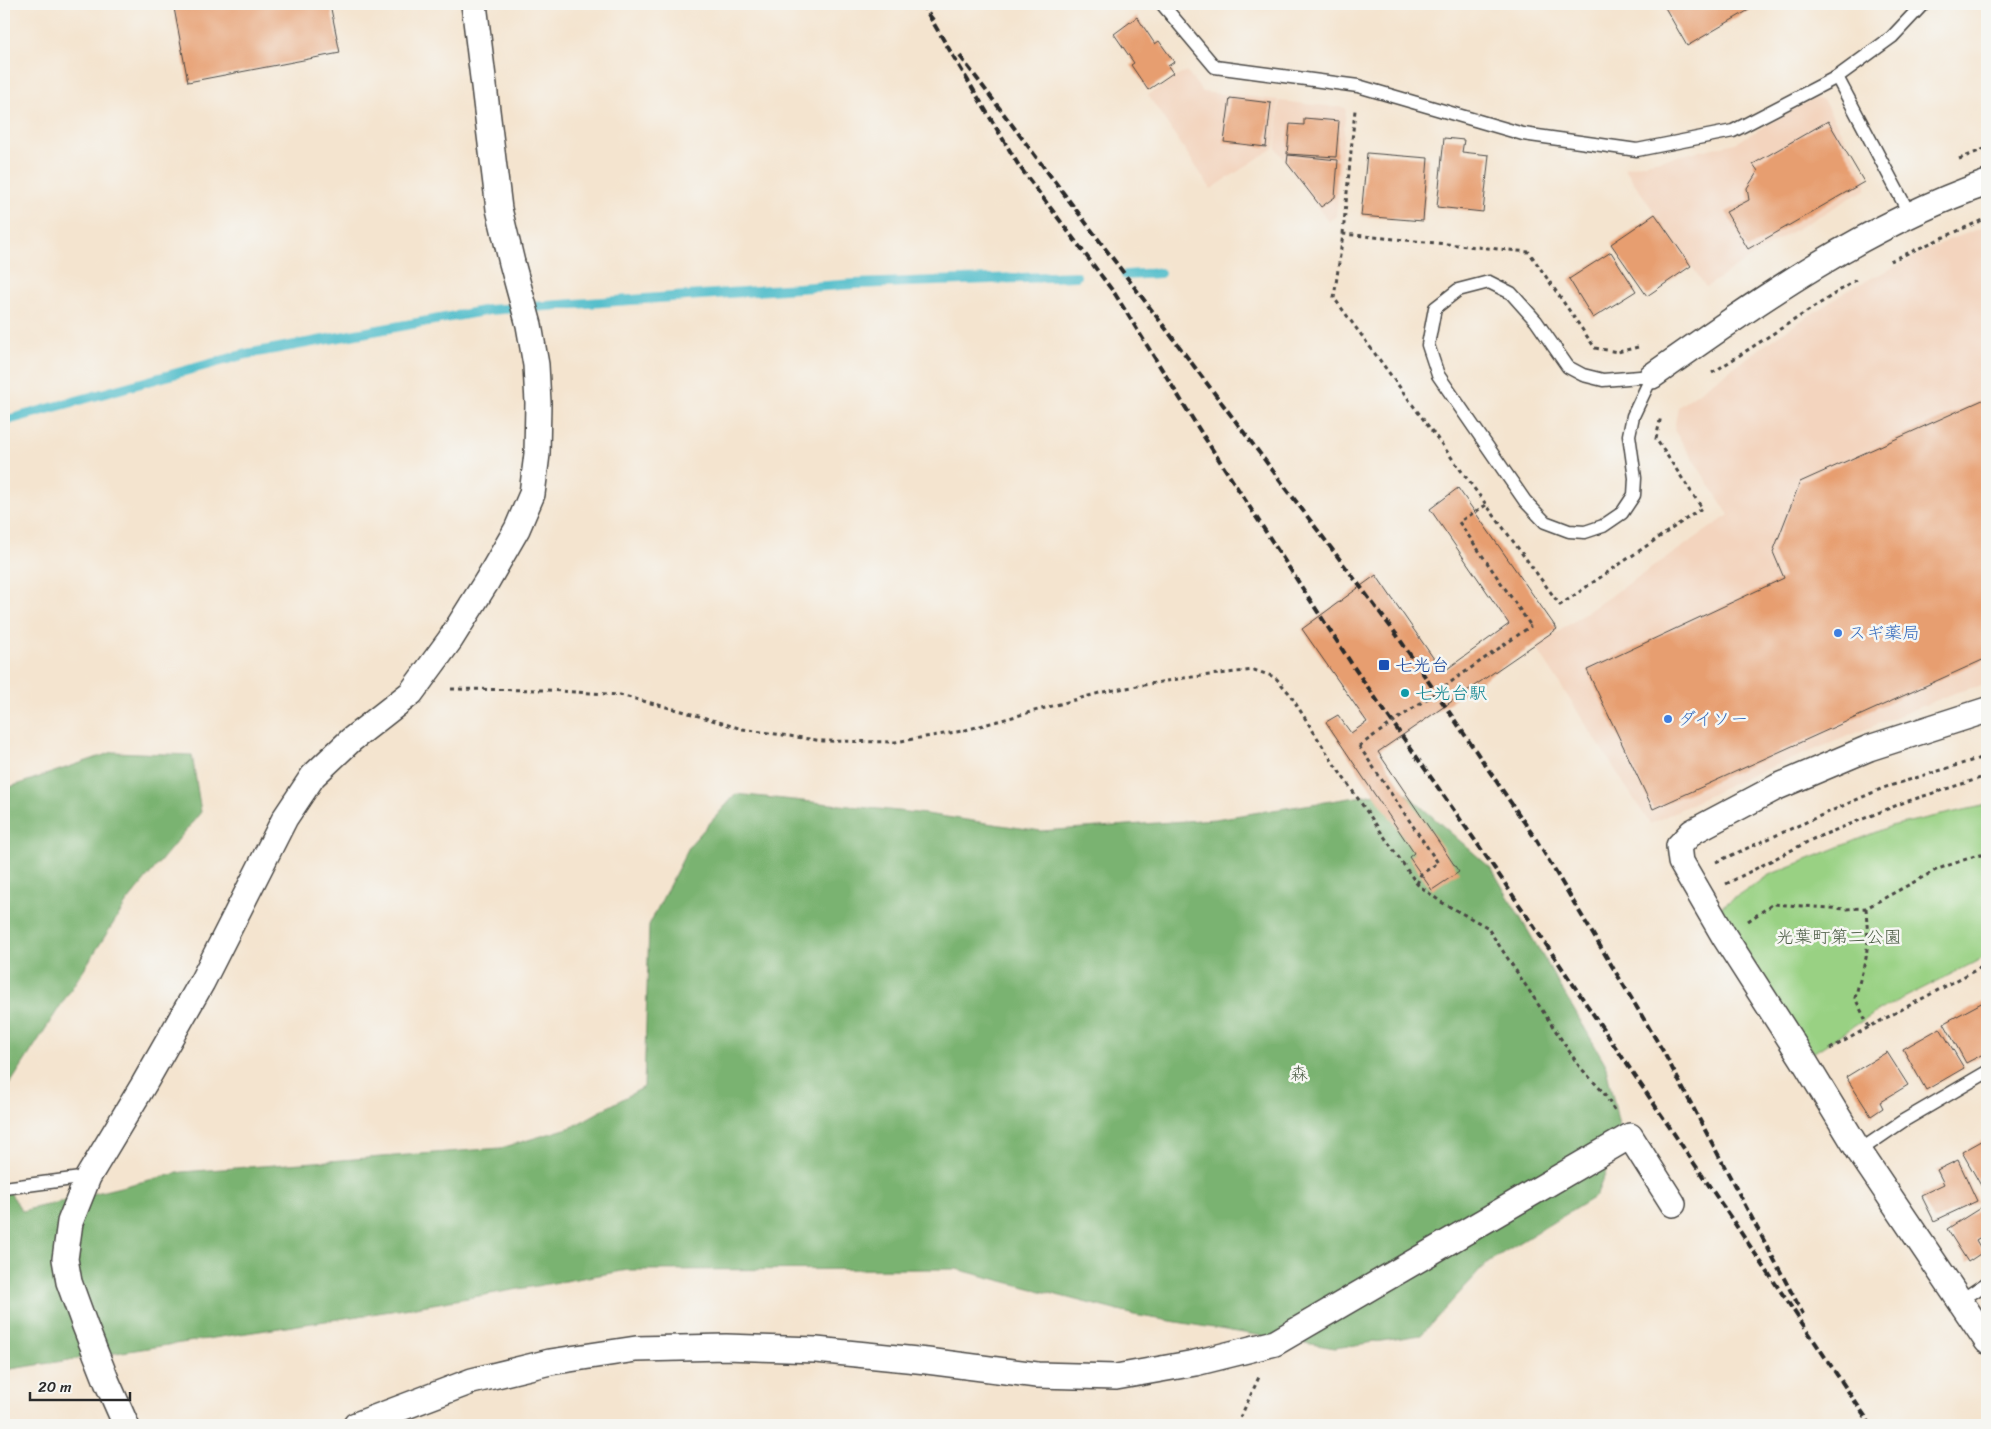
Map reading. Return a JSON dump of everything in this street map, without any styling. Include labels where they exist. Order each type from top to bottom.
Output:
[{"type":"street","points":[[126,1425],[85,1326],[69,1282],[65,1259],[70,1222],[88,1176],[144,1084],[202,982],[285,818],[312,776],[351,740],[411,693],[450,640],[488,581],[517,529],[532,494],[538,403],[536,365],[529,325],[499,209],[474,4]]},
{"type":"street","points":[[1652,376],[1737,316],[1855,243],[1910,215],[1987,183]]},
{"type":"street","points":[[1987,710],[1869,748],[1777,787],[1692,832],[1679,846],[1681,862],[1724,936],[1859,1151],[1987,1341]]},
{"type":"street","points":[[356,1425],[472,1381],[550,1362],[636,1349],[726,1347],[816,1350],[927,1361],[1037,1376],[1116,1377],[1195,1363],[1275,1342],[1328,1313],[1630,1136],[1673,1204]]},
{"type":"lane","points":[[1162,4],[1215,67],[1358,86],[1523,134],[1637,150],[1734,131],[1837,77],[1892,37],[1923,4]]},
{"type":"lane","points":[[1837,77],[1910,215]]},
{"type":"lane","points":[[1489,282],[1511,293],[1536,321],[1568,367],[1583,375],[1603,380],[1652,376],[1633,416],[1628,435],[1635,478],[1634,495],[1622,513],[1603,526],[1585,532],[1569,531],[1545,522],[1525,502],[1438,375],[1428,345],[1435,308],[1458,290],[1489,282]]},
{"type":"lane","points":[[1859,1151],[1903,1121],[1987,1072]]},
{"type":"lane","points":[[4,1188],[88,1176]]},
{"type":"lane","points":[[1960,1301],[1987,1282]]},
{"type":"path","points":[[1358,86],[1343,234],[1334,298],[1560,605],[1702,508],[1656,439],[1662,414]]},
{"type":"path","points":[[1954,161],[1987,148]]},
{"type":"path","points":[[1882,265],[1987,218]]},
{"type":"path","points":[[1343,234],[1529,252],[1594,348],[1618,352],[1638,347],[1646,342]]},
{"type":"path","points":[[1710,375],[1857,280]]},
{"type":"path","points":[[1417,884],[1421,874],[1438,863],[1359,746],[1532,626],[1460,522],[1486,505]]},
{"type":"path","points":[[411,693],[465,688],[546,690],[620,695],[742,729],[823,741],[896,742],[962,731],[1102,692],[1184,678],[1254,670],[1275,677],[1290,693],[1334,764],[1417,884],[1441,902],[1487,927],[1579,1066],[1604,1093],[1630,1136]]},
{"type":"path","points":[[1715,862],[1883,788],[1987,756]]},
{"type":"path","points":[[1720,887],[1813,839],[1905,802],[1987,776]]},
{"type":"path","points":[[1724,936],[1773,904],[1845,909],[1866,908],[1938,869],[1975,856],[1987,854]]},
{"type":"path","points":[[1866,908],[1868,940],[1866,958],[1855,998],[1869,1026]]},
{"type":"path","points":[[1806,1064],[1869,1026],[1987,964]]},
{"type":"path","points":[[1237,1425],[1275,1342]]},
{"type":"shaded area","points":[[1186,71],[1203,92],[1278,100],[1275,147],[1211,189],[1148,95]]},
{"type":"shaded area","points":[[1814,98],[1824,101],[1866,177],[1866,189],[1774,242],[1706,287],[1624,168],[1735,143]]},
{"type":"shaded area","points":[[1279,101],[1346,108],[1336,216],[1328,222],[1276,148]]},
{"type":"shaded area","points":[[1987,226],[1987,684],[1957,692],[1745,778],[1650,824],[1536,647],[1729,515],[1674,430],[1678,407],[1776,337],[1850,289],[1946,241]]},
{"type":"green space","points":[[113,752],[192,755],[201,812],[127,902],[12,1081],[4,1090],[4,789]]},
{"type":"green space","name":"森","points":[[1402,790],[1492,869],[1605,1063],[1621,1134],[1596,1196],[1488,1262],[1421,1335],[1335,1348],[1134,1315],[956,1269],[628,1270],[404,1309],[4,1370],[4,1183],[22,1211],[182,1172],[501,1148],[572,1127],[644,1087],[649,925],[690,845],[736,794],[926,814],[1041,831],[1215,819]]},
{"type":"green space","name":"光葉町第二公園","points":[[1987,805],[1987,956],[1876,1012],[1813,1053],[1718,909],[1769,875],[1891,826]]},
{"type":"building","points":[[194,4],[330,4],[340,53],[188,82],[174,8]]},
{"type":"building","points":[[1663,4],[1752,4],[1754,7],[1687,46]]},
{"type":"building","points":[[1137,17],[1155,44],[1159,41],[1174,62],[1168,66],[1173,73],[1148,90],[1131,65],[1134,63],[1114,34]]},
{"type":"building","points":[[1230,98],[1271,103],[1266,147],[1224,142]]},
{"type":"building","points":[[1304,118],[1339,121],[1336,157],[1287,154],[1290,124],[1304,125]]},
{"type":"building","points":[[1828,121],[1864,182],[1748,249],[1726,212],[1749,200],[1747,188],[1758,171],[1753,164]]},
{"type":"building","points":[[1444,138],[1464,140],[1462,152],[1489,155],[1483,212],[1437,207]]},
{"type":"building","points":[[1367,153],[1428,158],[1423,221],[1361,216]]},
{"type":"building","points":[[1288,155],[1338,160],[1335,197],[1321,207],[1287,163]]},
{"type":"building","points":[[1655,214],[1691,266],[1647,296],[1611,244]]},
{"type":"building","points":[[1611,252],[1636,291],[1593,318],[1569,279]]},
{"type":"building","points":[[1987,398],[1987,658],[1653,809],[1587,670],[1784,578],[1773,552],[1800,482]]},
{"type":"building","name":"七光台駅","points":[[1458,488],[1557,629],[1378,752],[1459,872],[1432,890],[1409,857],[1414,853],[1326,722],[1338,715],[1351,733],[1367,722],[1302,629],[1376,575],[1443,672],[1509,624],[1430,509]]},
{"type":"building","points":[[1987,1000],[1987,1052],[1966,1063],[1944,1023]]},
{"type":"building","points":[[1940,1028],[1964,1068],[1926,1090],[1903,1049]]},
{"type":"building","points":[[1887,1052],[1908,1085],[1880,1102],[1883,1108],[1871,1116],[1846,1077]]},
{"type":"building","points":[[1987,1138],[1987,1186],[1983,1189],[1962,1152]]},
{"type":"building","points":[[1958,1160],[1977,1201],[1934,1221],[1921,1195],[1944,1184],[1937,1170]]},
{"type":"building","points":[[1985,1205],[1987,1209],[1987,1233],[1976,1240],[1983,1252],[1968,1262],[1947,1229]]},
{"type":"waterway","points":[[1126,275],[1160,273]]},
{"type":"waterway","points":[[4,421],[246,354],[489,310],[855,284],[1076,276]]},
{"type":"railway","points":[[921,4],[933,20]]},
{"type":"railway","points":[[928,14],[1019,166],[1115,294],[1199,429],[1353,666],[1495,869],[1871,1425]]},
{"type":"railway","points":[[960,56],[1396,634],[1537,841],[1663,1051],[1803,1314]]},
{"type":"place","name":"スギ薬局","points":[[1838,633]]},
{"type":"place","name":"七光台","points":[[1384,665]]},
{"type":"place","name":"七光台駅","points":[[1405,693]]},
{"type":"place","name":"ダイソー","points":[[1668,719]]}]
